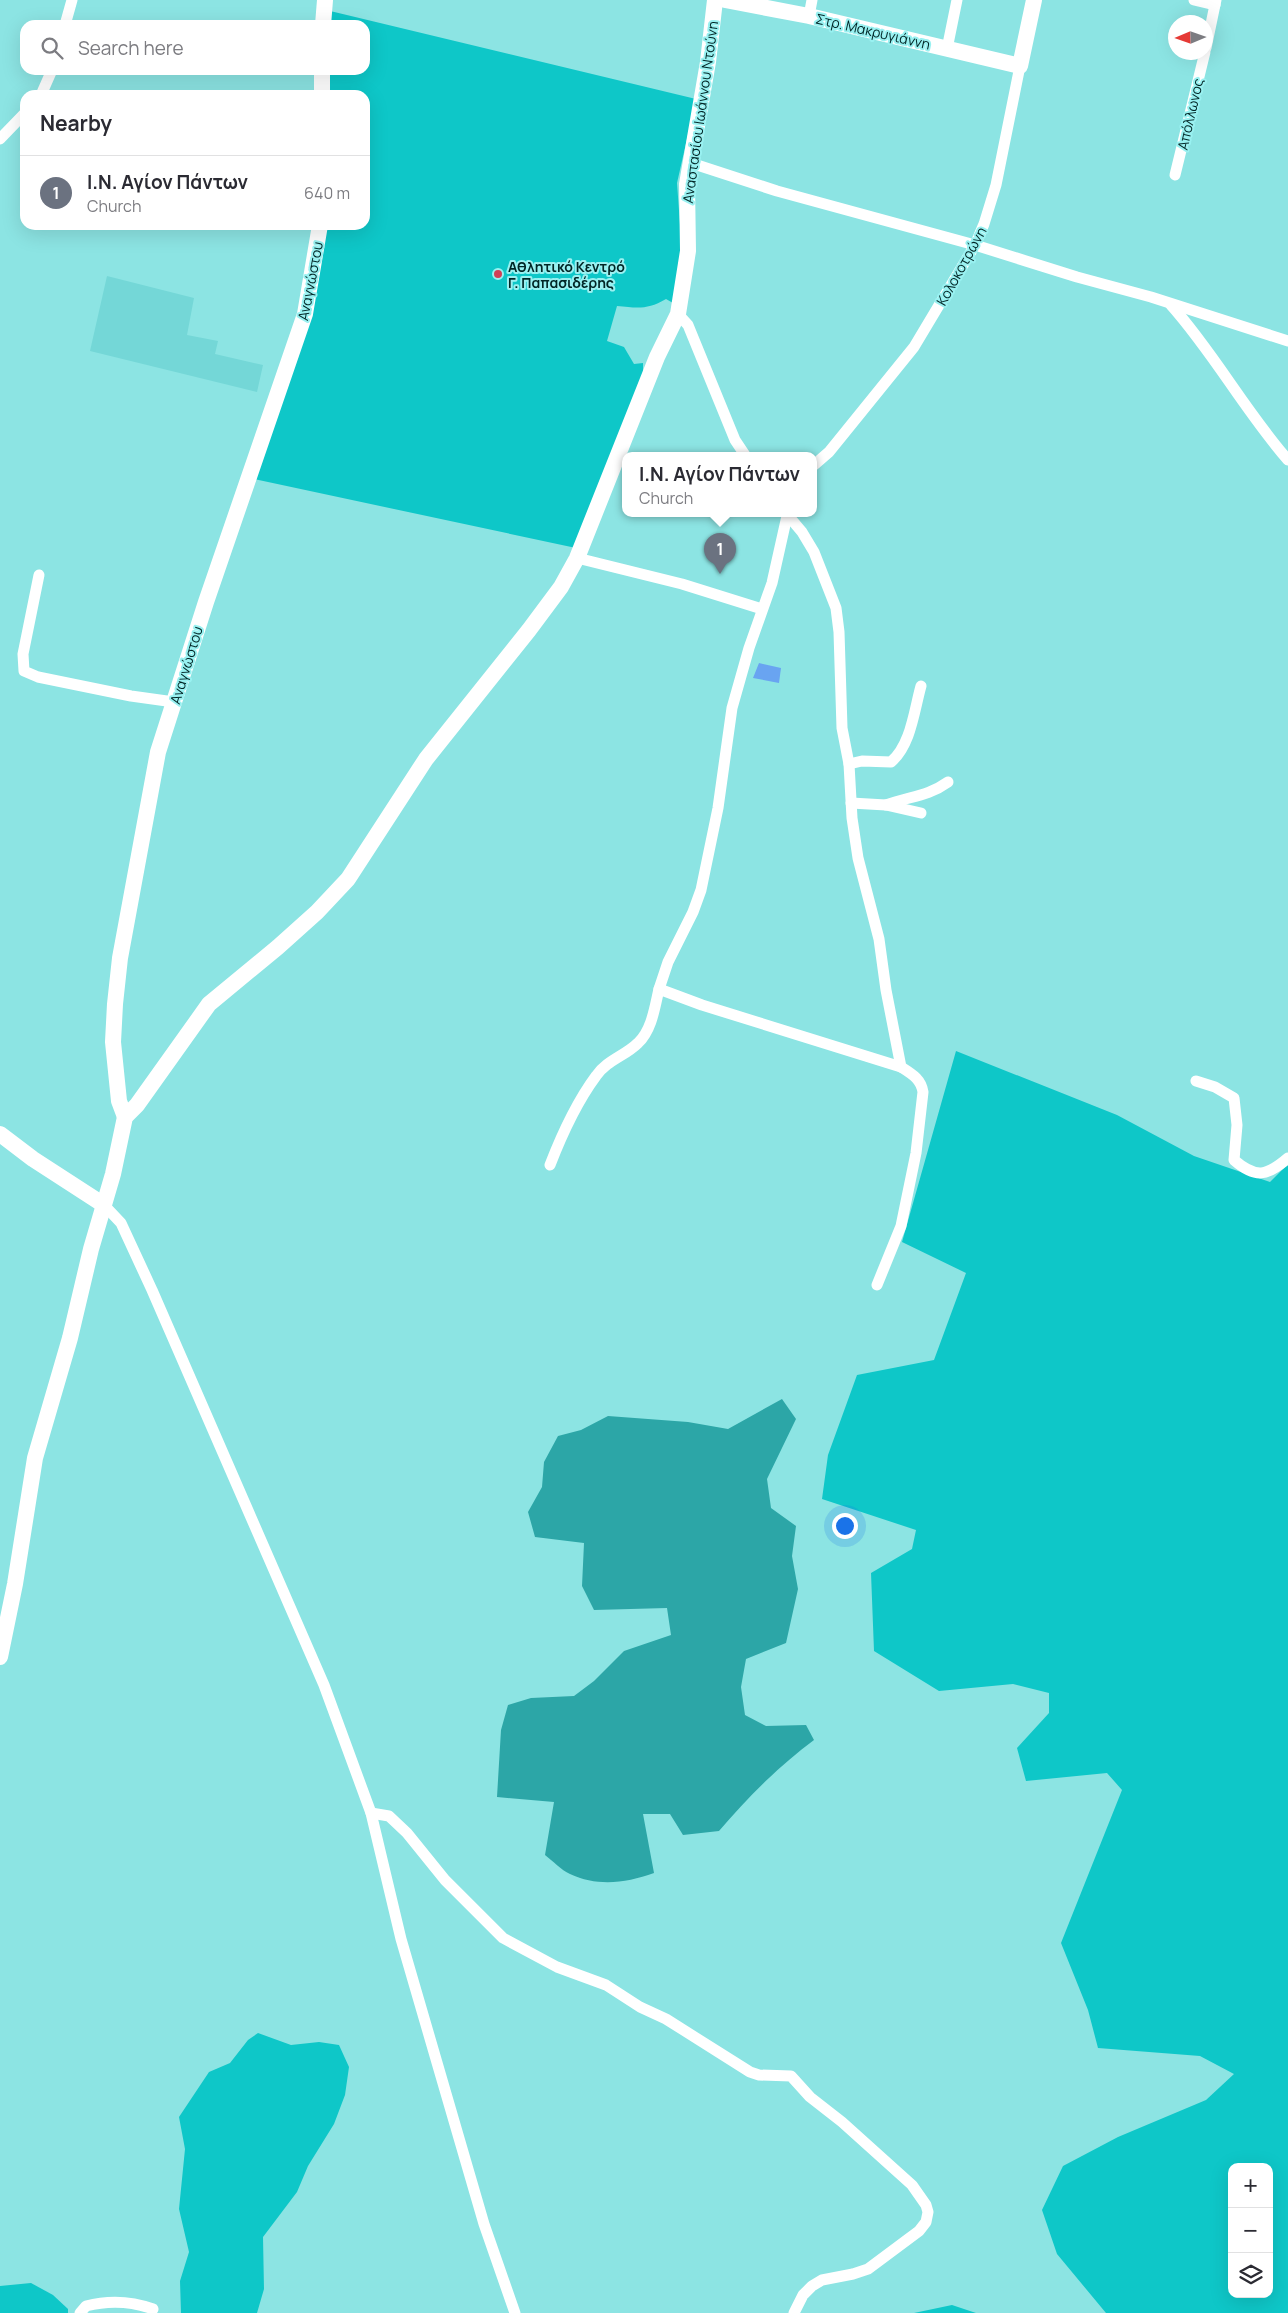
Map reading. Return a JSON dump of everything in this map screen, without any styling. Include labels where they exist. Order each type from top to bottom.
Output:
[{"type":"street","points":[[66,20],[72,0]]},
{"type":"street","points":[[323,20],[325,0]]},
{"type":"street","name":"Αναστασίου Ιωάννου Ντούνη","points":[[125,1117],[137,1105],[209,1004],[317,912],[348,879],[426,759],[529,630],[561,587],[577,558],[657,357],[678,314],[688,250],[686,202],[708,62],[715,0]]},
{"type":"street","name":"Στρ. Μακρυγιάννη","points":[[725,0],[811,8],[947,49],[1020,66]]},
{"type":"street","points":[[947,49],[957,0]]},
{"type":"street","name":"Κολοκοτρώνη","points":[[817,462],[829,452],[914,347],[975,245],[984,224],[996,185],[1034,0]]},
{"type":"street","points":[[1194,0],[1216,3],[1213,16]]},
{"type":"street","name":"Απόλλωνος","points":[[1175,176],[1202,60]]},
{"type":"street","points":[[43,90],[50,75]]},
{"type":"street","points":[[322,75],[322,90]]},
{"type":"street","points":[[0,139],[20,118]]},
{"type":"street","points":[[691,163],[778,191],[975,245],[1170,303],[1288,341]]},
{"type":"street","name":"Αναγνώστου","points":[[125,1117],[119,1101],[113,1042],[120,958],[158,752],[206,602],[306,314],[319,230]]},
{"type":"street","points":[[1170,303],[1193,329],[1241,402],[1288,460]]},
{"type":"street","points":[[678,314],[688,325],[735,440],[743,452]]},
{"type":"street","points":[[550,1165],[563,1133],[596,1076],[611,1060],[638,1043],[645,1033],[653,1015],[668,962],[693,912],[700,890],[718,808],[732,708],[762,609],[772,583],[785,517]]},
{"type":"street","points":[[789,517],[802,532],[814,552],[836,608],[839,632],[842,728],[849,764],[851,803],[858,858],[879,939],[886,990],[901,1067]]},
{"type":"street","points":[[577,558],[682,584],[762,609]]},
{"type":"street","points":[[39,576],[24,654],[24,670],[38,677],[131,696],[174,702]]},
{"type":"street","points":[[849,764],[891,762],[900,754],[907,739],[921,686]]},
{"type":"street","points":[[886,805],[911,797],[925,796],[948,782]]},
{"type":"street","points":[[851,803],[886,805],[921,813]]},
{"type":"street","points":[[659,989],[876,1061],[901,1067],[922,1084],[923,1101],[916,1153],[901,1226],[877,1285]]},
{"type":"street","points":[[1196,1081],[1215,1087],[1234,1098],[1238,1125],[1234,1160],[1246,1170],[1266,1174],[1288,1158]]},
{"type":"street","points":[[0,1657],[15,1584],[35,1458],[70,1338],[125,1117]]},
{"type":"street","points":[[0,1134],[33,1160],[104,1205],[121,1223],[284,1589],[324,1686],[371,1813],[401,1939],[484,2224],[514,2312]]},
{"type":"street","points":[[371,1813],[389,1816],[407,1833],[445,1880],[504,1938],[557,1967],[606,1985],[640,2007],[666,2019],[750,2072],[759,2075],[791,2076],[810,2096],[912,2185],[926,2205],[928,2212],[926,2222],[918,2231],[868,2269],[822,2280],[812,2286],[803,2296],[794,2313]]},
{"type":"street","points":[[80,2313],[86,2306],[119,2302],[139,2304],[153,2309]]},
{"type":"shaded area","name":"Αθλητικό Κεντρό Γ. Παπασιδέρης","points":[[326,10],[368,20],[325,20]]},
{"type":"shaded area","name":"Αθλητικό Κεντρό Γ. Παπασιδέρης","points":[[370,21],[696,99],[677,183],[682,252],[673,303],[666,299],[653,305],[642,307],[617,306],[607,341],[624,347],[634,364],[643,363],[643,375],[576,548],[254,479],[322,230],[370,230],[370,90],[325,90],[324,75],[370,75]]},
{"type":"shaded area","points":[[107,276],[194,298],[187,335],[218,341],[215,354],[263,365],[257,392],[90,351]]},
{"type":"shaded area","points":[[759,663],[781,668],[779,683],[753,678]]},
{"type":"shaded area","points":[[956,1051],[1117,1115],[1194,1156],[1270,1182],[1288,1164],[1288,2313],[1106,2313],[1057,2254],[1042,2210],[1063,2166],[1118,2137],[1206,2100],[1234,2074],[1200,2056],[1098,2048],[1088,2010],[1061,1943],[1122,1790],[1107,1773],[1026,1781],[1017,1748],[1049,1713],[1049,1693],[1013,1684],[939,1691],[874,1651],[871,1573],[912,1549],[916,1530],[822,1499],[828,1455],[857,1375],[934,1360],[966,1273],[902,1242]]},
{"type":"shaded area","points":[[782,1399],[796,1419],[767,1479],[771,1508],[796,1526],[792,1556],[798,1589],[786,1643],[746,1659],[741,1687],[745,1715],[766,1726],[806,1725],[814,1740],[764,1783],[719,1831],[683,1835],[670,1814],[643,1814],[654,1873],[612,1882],[591,1881],[570,1874],[545,1855],[554,1802],[497,1797],[501,1730],[508,1705],[531,1698],[574,1696],[594,1681],[624,1651],[671,1635],[667,1608],[594,1610],[582,1586],[584,1543],[535,1537],[528,1512],[542,1487],[544,1462],[558,1436],[581,1430],[608,1416],[688,1422],[728,1429]]},
{"type":"shaded area","points":[[258,2033],[291,2045],[319,2042],[339,2045],[349,2067],[345,2095],[334,2124],[308,2166],[297,2192],[263,2237],[264,2289],[257,2313],[181,2313],[180,2281],[189,2252],[179,2209],[185,2149],[179,2117],[209,2072],[230,2063],[248,2040]]},
{"type":"shaded area","points":[[31,2283],[53,2295],[68,2309],[68,2313],[0,2313],[0,2286]]},
{"type":"shaded area","points":[[952,2305],[976,2313],[914,2313]]},
{"type":"place","name":"Αθλητικό Κεντρό Γ. Παπασιδέρης","points":[[498,274]]},
{"type":"place","name":"Ι.Ν. Αγίον Πάντων","points":[[720,574]]}]
